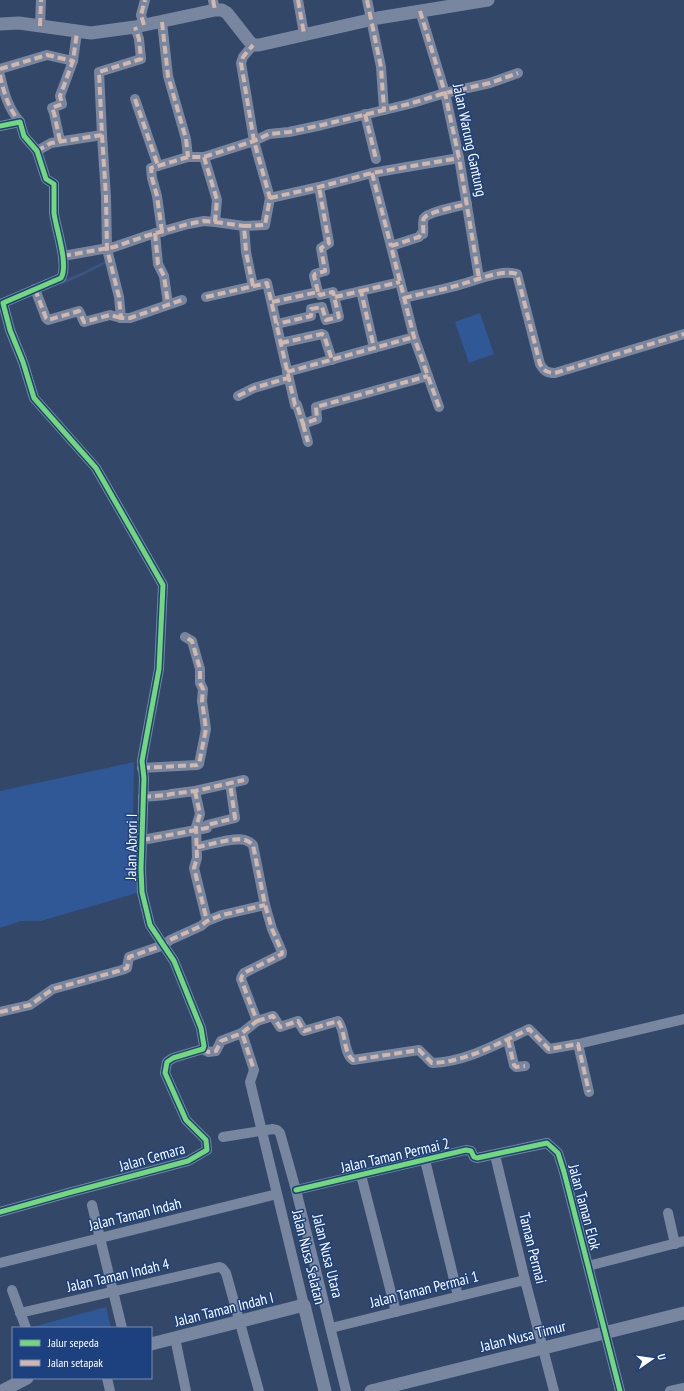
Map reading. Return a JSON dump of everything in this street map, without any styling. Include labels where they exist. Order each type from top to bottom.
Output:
[{"type":"street","points":[[40,26],[41,0]]},
{"type":"street","points":[[121,318],[119,297],[110,253],[99,72],[141,59],[139,39],[141,15],[145,0]]},
{"type":"street","points":[[298,0],[304,34]]},
{"type":"street","points":[[367,0],[381,67],[384,110]]},
{"type":"street","points":[[63,256],[110,253],[158,233],[204,221],[244,226],[266,225],[269,202],[254,141],[241,63],[242,57],[253,45],[259,45],[370,19],[488,0]]},
{"type":"street","points":[[0,24],[19,23],[91,33],[162,22],[214,5],[227,13],[253,45]]},
{"type":"street","name":"Jalan Warung Gantung","points":[[420,11],[445,93],[459,158],[479,278]]},
{"type":"street","points":[[162,22],[168,76],[186,140],[188,157]]},
{"type":"street","points":[[60,141],[52,108],[62,104],[60,96],[72,61],[77,32]]},
{"type":"street","points":[[0,69],[47,55],[72,61]]},
{"type":"street","points":[[168,304],[164,276],[158,264],[157,196],[151,168],[188,157],[204,157],[254,141],[269,134],[296,130],[409,104],[445,93],[490,83],[518,73]]},
{"type":"street","points":[[0,75],[3,90],[12,112],[20,122],[24,136],[37,151],[46,179],[54,184],[54,213],[63,256],[62,277],[36,292],[46,318],[48,320],[79,312],[84,322],[110,315],[121,318],[130,318],[182,300]]},
{"type":"street","points":[[135,99],[158,166]]},
{"type":"street","points":[[365,114],[376,159]]},
{"type":"street","points":[[0,126],[20,122]]},
{"type":"street","points":[[37,151],[51,142],[102,135]]},
{"type":"street","points":[[204,157],[217,200],[215,222]]},
{"type":"street","points":[[269,202],[372,173],[459,158]]},
{"type":"street","points":[[372,173],[414,337],[439,407]]},
{"type":"street","points":[[318,292],[314,276],[325,271],[321,248],[329,243],[319,187]]},
{"type":"street","points":[[391,246],[419,237],[423,234],[423,221],[426,216],[467,204]]},
{"type":"street","points":[[244,226],[246,252],[253,286]]},
{"type":"street","points":[[404,298],[465,284],[479,278],[501,274],[517,274],[540,364],[544,371],[549,373],[555,373],[684,334]]},
{"type":"street","points":[[335,297],[400,282]]},
{"type":"street","points":[[206,297],[267,283],[287,375],[295,405],[297,405],[308,442]]},
{"type":"street","name":"Jalan Abrori I","points":[[36,292],[4,306],[10,330],[23,362],[34,398],[96,468],[163,585],[159,669],[142,761],[144,778],[141,869],[142,892],[150,925],[164,944]]},
{"type":"street","points":[[272,302],[318,292],[320,295],[333,292],[335,297],[339,317],[326,320],[322,307],[311,309],[311,316],[277,324]]},
{"type":"street","points":[[361,292],[374,348]]},
{"type":"street","points":[[281,343],[322,334],[324,335],[332,360]]},
{"type":"street","points":[[238,396],[287,375],[332,360],[414,337]]},
{"type":"street","points":[[303,424],[317,419],[316,407],[428,376]]},
{"type":"street","points":[[142,768],[199,764],[206,730],[202,701],[203,689],[200,683],[200,669],[192,641],[185,637]]},
{"type":"street","points":[[143,798],[167,796],[244,780]]},
{"type":"street","points":[[142,840],[207,828],[207,825],[235,818],[230,783]]},
{"type":"street","points":[[195,790],[200,814],[196,830],[198,858],[194,868],[206,921]]},
{"type":"street","points":[[197,847],[230,840],[247,840],[251,843],[254,849],[265,904],[272,929],[282,954],[244,973],[242,976],[241,979],[257,1022]]},
{"type":"street","points":[[0,1012],[30,1006],[53,989],[122,970],[126,968],[129,957],[164,944],[201,926],[206,921],[222,915],[265,904]]},
{"type":"street","points":[[164,944],[174,962],[201,1028],[204,1046],[203,1049],[208,1052],[216,1051],[221,1041],[242,1033],[257,1022],[273,1016],[280,1028],[298,1021],[304,1031],[338,1021],[342,1027],[349,1056],[353,1060],[419,1050],[432,1063],[444,1063],[469,1056],[530,1030],[549,1049],[578,1044],[684,1019]]},
{"type":"street","name":"Jalan Nusa Selatan","points":[[242,1033],[254,1070],[250,1082],[261,1131],[325,1391]]},
{"type":"street","points":[[508,1040],[514,1065],[516,1067],[525,1066]]},
{"type":"street","points":[[578,1044],[589,1092]]},
{"type":"street","name":"Jalan Cemara","points":[[0,1212],[68,1192],[188,1161],[207,1150],[206,1140],[186,1120],[165,1073],[168,1062],[173,1058],[203,1049]]},
{"type":"street","name":"Jalan Nusa Utara","points":[[261,1131],[273,1129],[280,1133],[296,1190],[346,1391]]},
{"type":"street","points":[[223,1137],[261,1131]]},
{"type":"street","name":"Jalan Taman Elok","points":[[495,1155],[547,1143],[558,1154],[564,1172],[620,1391]]},
{"type":"street","name":"Jalan Taman Permai 2","points":[[296,1190],[361,1176],[466,1150],[470,1151],[474,1158],[495,1155]]},
{"type":"street","name":"Taman Permai","points":[[495,1155],[525,1280],[554,1391]]},
{"type":"street","points":[[425,1160],[458,1296]]},
{"type":"street","points":[[361,1176],[396,1312]]},
{"type":"street","name":"Jalan Taman Indah","points":[[0,1263],[277,1194]]},
{"type":"street","points":[[92,1206],[122,1327]]},
{"type":"street","points":[[588,1266],[679,1243],[668,1213]]},
{"type":"street","name":"Jalan Taman Indah 4","points":[[20,1313],[219,1267],[226,1273],[239,1321]]},
{"type":"street","name":"Jalan Taman Permai 1","points":[[331,1328],[525,1280]]},
{"type":"street","points":[[12,1290],[26,1327]]},
{"type":"street","name":"Jalan Taman Indah I","points":[[152,1344],[304,1305]]},
{"type":"street","name":"Jalan Nusa Timur","points":[[371,1391],[684,1313]]},
{"type":"street","points":[[239,1321],[259,1391]]},
{"type":"street","points":[[175,1338],[186,1391]]},
{"type":"street","points":[[2,1391],[25,1379]]},
{"type":"street","points":[[107,1379],[110,1391]]},
{"type":"shaded area","points":[[480,313],[494,354],[469,363],[455,322]]},
{"type":"shaded area","points":[[134,762],[133,823],[137,893],[41,921],[21,921],[0,928],[0,791]]},
{"type":"shaded area","points":[[106,1307],[111,1327],[32,1327]]},
{"type":"waterway","points":[[61,283],[108,261]]},
{"type":"marked path","points":[[40,26],[41,0]]},
{"type":"marked path","points":[[144,25],[141,15],[145,0]]},
{"type":"marked path","points":[[213,0],[215,10]]},
{"type":"marked path","points":[[298,0],[304,34]]},
{"type":"marked path","points":[[367,0],[381,67],[384,110]]},
{"type":"marked path","points":[[420,11],[445,93],[459,158],[479,278]]},
{"type":"marked path","points":[[162,22],[168,76],[186,139],[188,157]]},
{"type":"marked path","points":[[37,151],[51,143],[102,135],[99,72],[141,59],[139,39],[135,27]]},
{"type":"marked path","points":[[60,141],[52,108],[62,104],[60,96],[73,61],[77,32]]},
{"type":"marked path","points":[[253,45],[243,57],[241,63],[254,141],[270,198],[265,225],[244,226],[246,252],[253,286]]},
{"type":"marked path","points":[[0,69],[47,55],[73,61]]},
{"type":"marked path","points":[[162,232],[151,168],[188,157],[204,157],[254,141],[269,134],[289,132],[322,125],[409,104],[445,93],[490,83],[518,73]]},
{"type":"marked path","points":[[0,75],[7,100],[12,111],[20,122]]},
{"type":"marked path","points":[[135,99],[158,166]]},
{"type":"marked path","points":[[365,114],[376,159]]},
{"type":"marked path","points":[[102,135],[106,197],[107,249],[119,297],[121,318],[130,318],[182,300]]},
{"type":"marked path","points":[[63,256],[114,247],[188,224],[204,221],[215,222],[217,200],[204,157]]},
{"type":"marked path","points":[[270,198],[372,173],[459,158]]},
{"type":"marked path","points":[[372,173],[391,246]]},
{"type":"marked path","points":[[318,292],[314,276],[315,274],[325,271],[321,248],[329,243],[319,187]]},
{"type":"marked path","points":[[439,407],[414,337],[391,246],[419,237],[423,234],[423,220],[427,216],[437,211],[467,204]]},
{"type":"marked path","points":[[215,222],[244,226]]},
{"type":"marked path","points":[[155,233],[158,264],[164,276],[168,304]]},
{"type":"marked path","points":[[404,298],[448,288],[497,274],[517,274],[540,364],[546,371],[552,373],[684,334]]},
{"type":"marked path","points":[[361,291],[400,282]]},
{"type":"marked path","points":[[206,297],[267,283],[295,405],[297,405],[303,424],[317,419],[316,407],[428,376]]},
{"type":"marked path","points":[[35,289],[48,320],[79,311],[84,322],[110,315],[121,318]]},
{"type":"marked path","points":[[335,297],[361,291],[374,348]]},
{"type":"marked path","points":[[272,302],[318,292],[320,295],[333,292],[339,317],[326,320],[322,307],[311,309],[311,316],[277,324]]},
{"type":"marked path","points":[[281,343],[322,334],[324,335],[332,360]]},
{"type":"marked path","points":[[287,372],[414,337]]},
{"type":"marked path","points":[[238,396],[254,388],[288,378]]},
{"type":"marked path","points":[[303,424],[308,442]]},
{"type":"marked path","points":[[142,768],[199,764],[206,729],[202,701],[203,689],[200,683],[200,669],[192,641],[185,637]]},
{"type":"marked path","points":[[143,797],[195,791],[244,780]]},
{"type":"marked path","points":[[142,840],[207,828],[207,825],[235,818],[230,783]]},
{"type":"marked path","points":[[195,791],[200,814],[196,827],[197,858],[194,868],[207,921]]},
{"type":"marked path","points":[[197,847],[240,839],[253,845],[265,905],[272,929],[282,952],[282,954],[244,973],[241,979],[257,1021],[242,1033],[254,1070]]},
{"type":"marked path","points":[[0,1012],[30,1005],[53,989],[127,968],[129,957],[164,945],[170,940],[201,926],[207,921],[222,915],[265,905]]},
{"type":"marked path","points":[[257,1021],[273,1016],[280,1027],[298,1021],[304,1031],[338,1021],[341,1025],[346,1047],[350,1057],[353,1060],[419,1050],[432,1063],[445,1062],[482,1051],[529,1029],[549,1049],[578,1044],[589,1092]]},
{"type":"marked path","points":[[203,1049],[208,1052],[216,1051],[221,1041],[242,1033]]},
{"type":"marked path","points":[[508,1040],[514,1065],[516,1067],[525,1066]]},
{"type":"cycle path","points":[[0,126],[20,122],[24,136],[37,151],[46,179],[54,184],[54,213],[64,265],[61,278],[3,303],[10,330],[23,362],[34,398],[96,468],[163,585],[159,669],[142,761],[144,778],[141,869],[142,892],[150,925],[174,961],[201,1028],[204,1046],[203,1049],[173,1058],[167,1062],[165,1073],[186,1120],[206,1140],[207,1150],[188,1161],[0,1212]]},
{"type":"cycle path","points":[[296,1190],[466,1150],[471,1151],[474,1157],[477,1158],[547,1143],[558,1153],[564,1172],[620,1391]]}]
